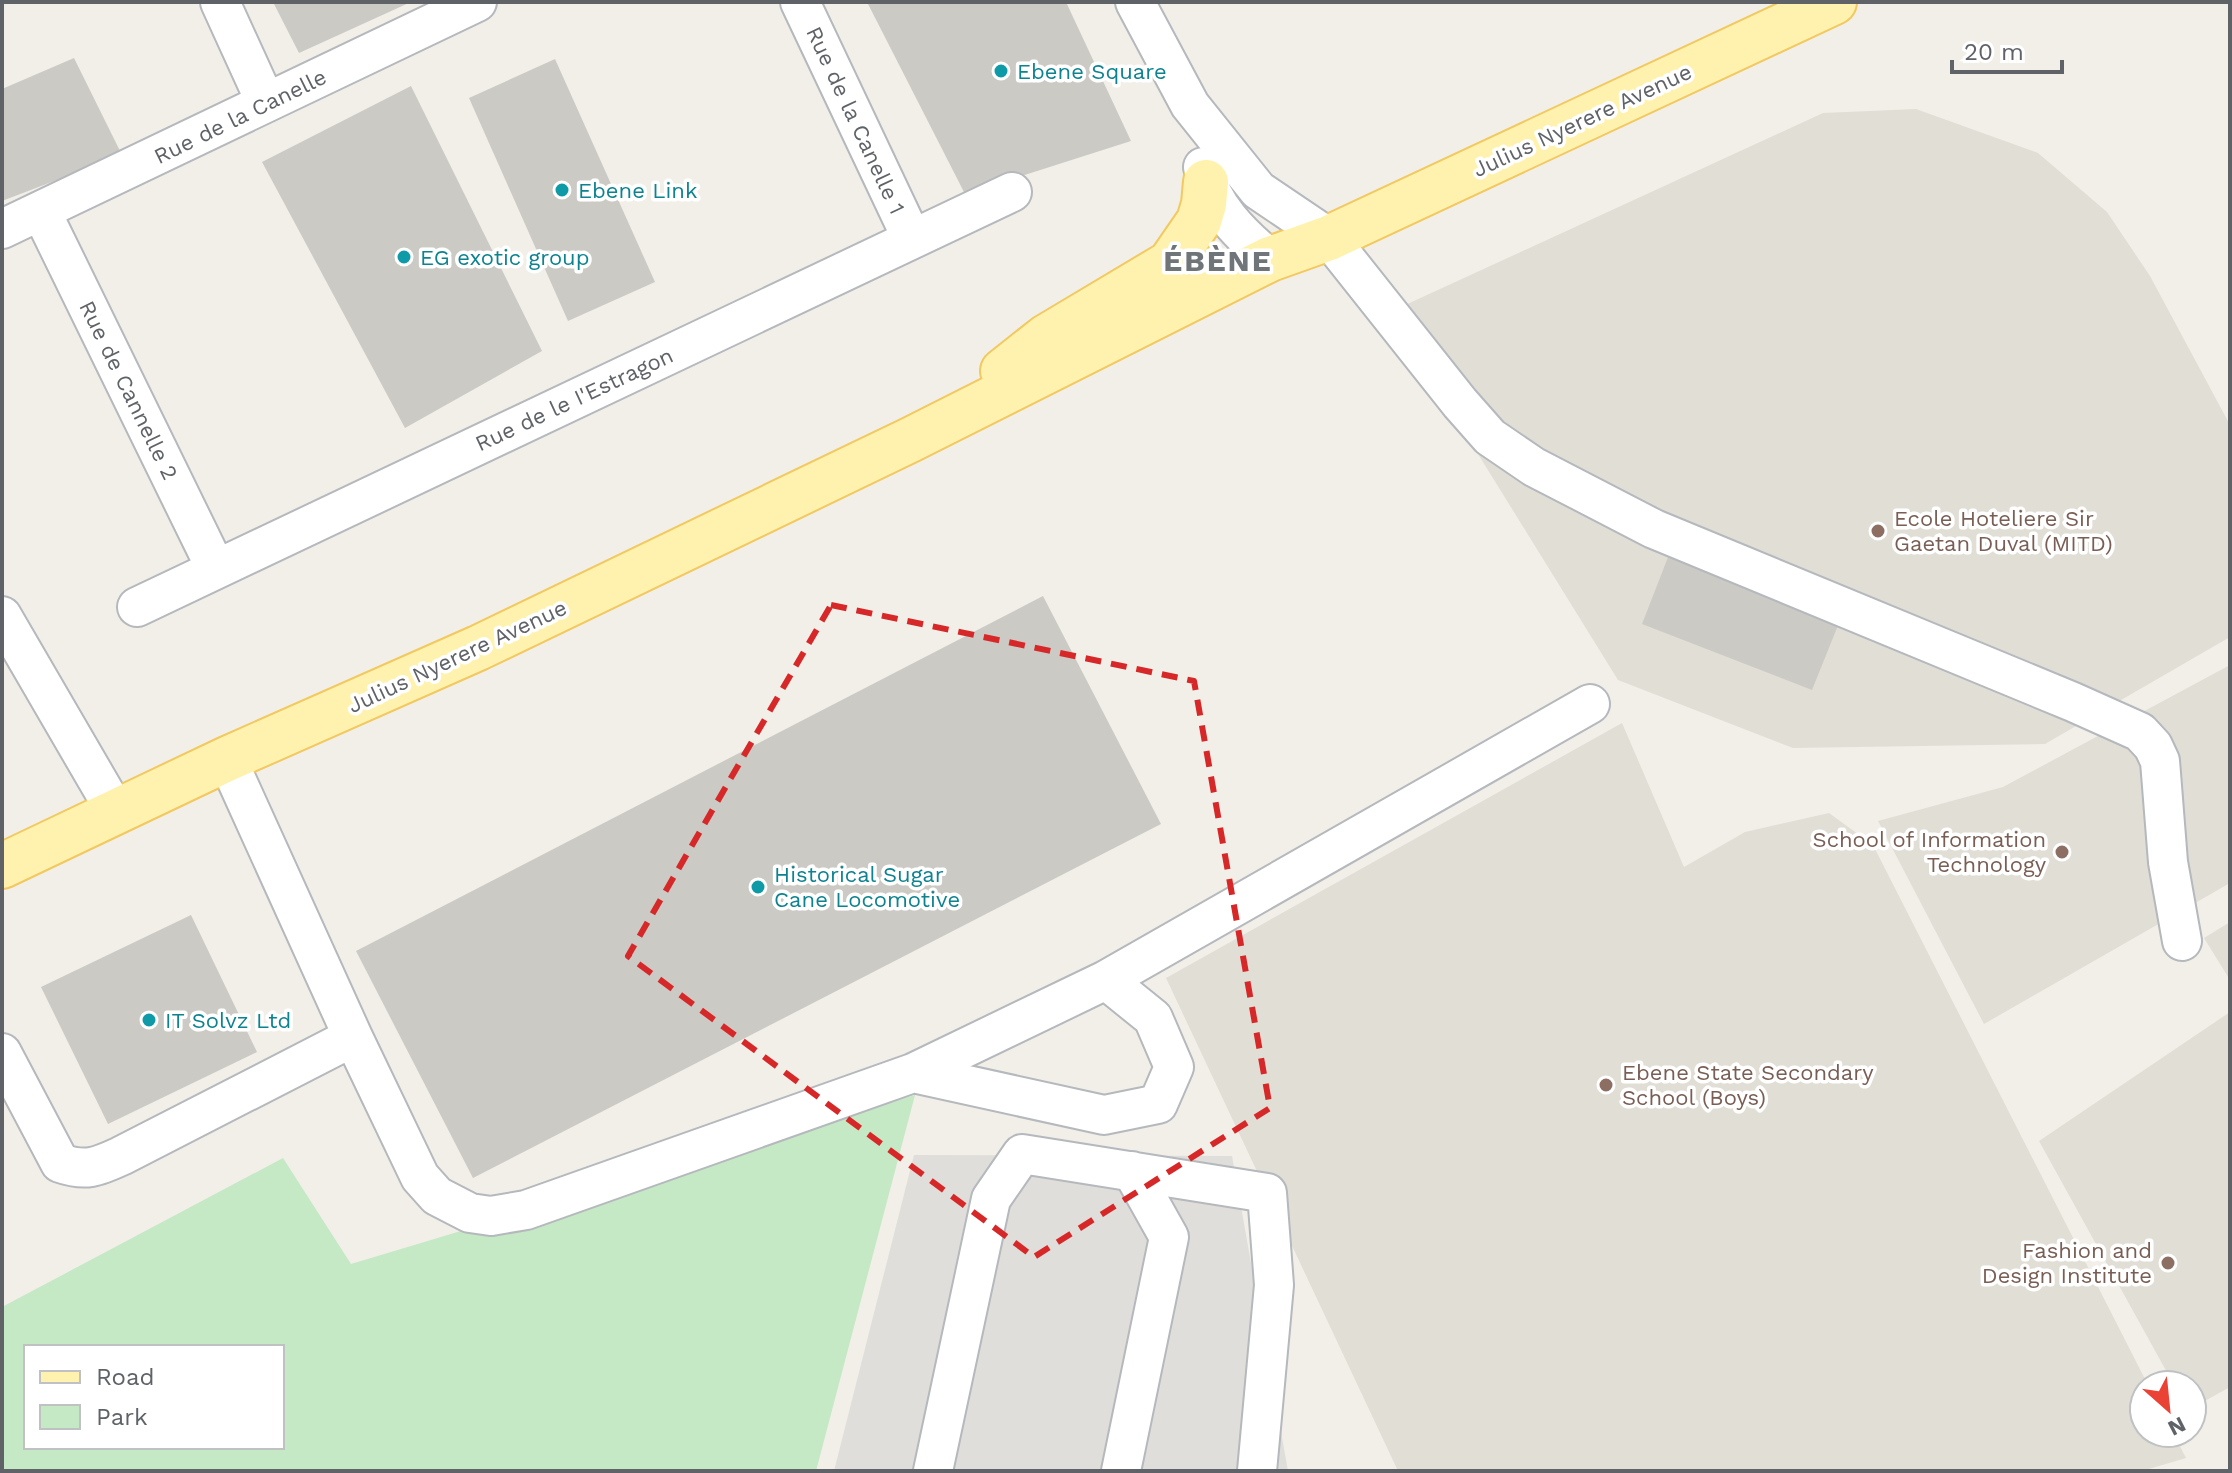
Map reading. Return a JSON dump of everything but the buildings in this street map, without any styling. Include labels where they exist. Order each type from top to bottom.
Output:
[{"type":"main road","name":"Julius Nyerere Avenue","points":[[2,866],[227,759],[478,648],[919,435],[1270,259],[1329,238],[1834,2]]},
{"type":"main road","points":[[919,435],[1046,337],[1170,263],[1199,221],[1206,182]]},
{"type":"main road","name":"Julius Nyerere Avenue","points":[[919,435],[993,418],[1266,281],[1329,238]]},
{"type":"street","points":[[220,2],[266,103]]},
{"type":"street","name":"Rue de la Canelle","points":[[2,229],[477,2]]},
{"type":"street","name":"Rue de la Canelle 1","points":[[800,2],[912,239]]},
{"type":"street","points":[[1135,2],[1190,105],[1258,190],[1329,238],[1490,437],[1534,467],[1654,529],[2073,702],[2147,737],[2160,761],[2168,862],[2182,941]]},
{"type":"street","points":[[1190,105],[1206,182],[1226,216],[1270,259]]},
{"type":"street","name":"Rue de le I'Estragon","points":[[137,607],[1012,192]]},
{"type":"street","name":"Rue de Cannelle 2","points":[[41,211],[216,569]]},
{"type":"street","points":[[2,616],[116,812]]},
{"type":"street","points":[[227,759],[420,1177],[437,1196],[470,1213],[491,1216],[526,1210],[913,1073],[1106,980],[1590,704]]},
{"type":"street","points":[[913,1073],[1104,1115],[1158,1104],[1174,1067],[1153,1018],[1106,980]]},
{"type":"street","points":[[2,1053],[60,1163],[79,1169],[100,1166],[121,1156],[353,1037]]},
{"type":"street","points":[[933,1471],[991,1199],[1022,1154],[1267,1193],[1274,1285],[1257,1471]]},
{"type":"street","points":[[1121,1471],[1169,1237],[1132,1171]]},
{"type":"highlighted area","points":[[831,605],[1194,681],[1270,1108],[1034,1257],[628,956]]},
{"type":"shaded area","name":"Ecole Hoteliere Sir Gaetan Duval (MITD)","points":[[1916,109],[2038,153],[2107,212],[2150,276],[2230,425],[2230,637],[2045,744],[1793,748],[1618,680],[1390,312],[1823,113]]},
{"type":"shaded area","name":"School of Information Technology","points":[[2230,665],[2230,883],[1984,1024],[1878,821],[2003,787]]},
{"type":"shaded area","name":"Ebene State Secondary School (Boys)","points":[[1622,723],[1684,867],[1745,832],[1829,813],[1873,845],[2140,1369],[2128,1369],[2128,1449],[2181,1449],[2186,1458],[2142,1471],[1398,1471],[1166,978]]},
{"type":"shaded area","points":[[2230,922],[2230,980],[2204,938]]},
{"type":"shaded area","name":"Fashion and Design Institute","points":[[2230,1012],[2230,1387],[2208,1399],[2208,1369],[2165,1369],[2039,1141]]},
{"type":"shaded area","points":[[914,1155],[1232,1156],[1288,1471],[834,1471]]},
{"type":"green space","points":[[915,1095],[816,1471],[2,1471],[2,1307],[283,1158],[351,1264]]},
{"type":"place","name":"Ebene Square","points":[[1001,71]]},
{"type":"place","name":"Ebene Link","points":[[562,190]]},
{"type":"place","name":"EG exotic group","points":[[404,257]]},
{"type":"place","name":"Ecole Hoteliere Sir Gaetan Duval (MITD)","points":[[1878,531]]},
{"type":"place","name":"School of Information Technology","points":[[2062,852]]},
{"type":"place","name":"Historical Sugar Cane Locomotive","points":[[758,887]]},
{"type":"place","name":"IT Solvz Ltd","points":[[149,1020]]},
{"type":"place","name":"Ebene State Secondary School (Boys)","points":[[1606,1085]]},
{"type":"place","name":"Fashion and Design Institute","points":[[2168,1263]]},
{"type":"district","name":"ÉBÈNE","points":[[1218,261]]}]
